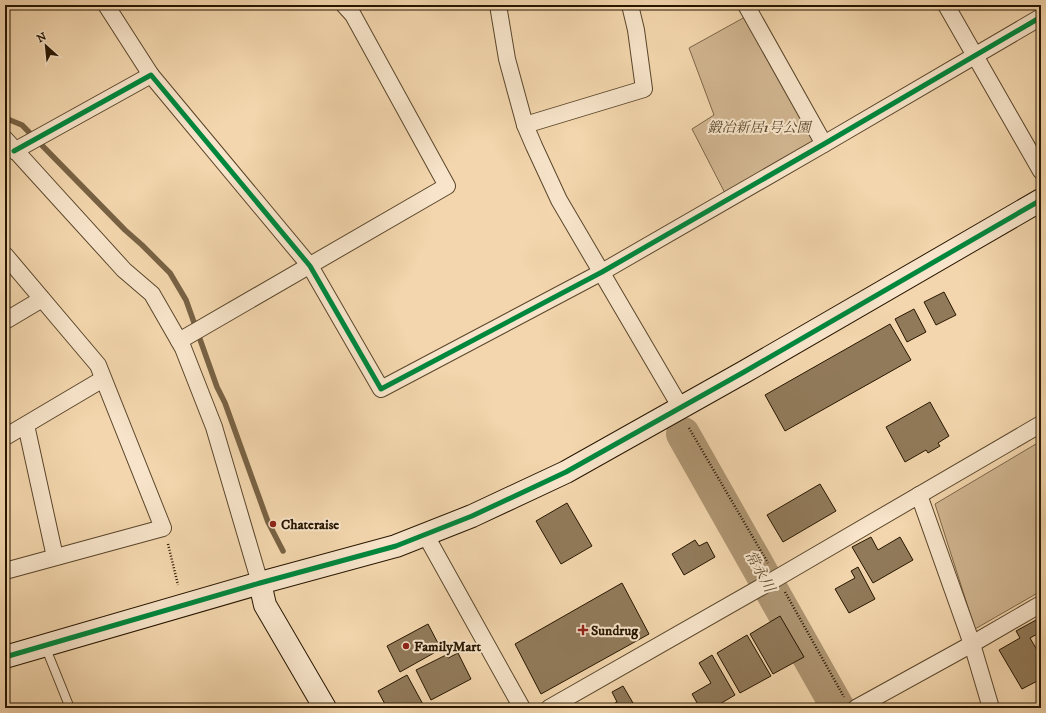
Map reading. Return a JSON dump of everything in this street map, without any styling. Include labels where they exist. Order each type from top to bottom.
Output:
[{"type":"street","points":[[106,5],[151,75],[310,266],[381,389],[602,272],[1041,18]]},
{"type":"street","points":[[179,341],[447,186],[353,16],[344,5]]},
{"type":"street","points":[[498,5],[507,59],[525,125],[534,146],[559,200],[681,408]]},
{"type":"street","points":[[525,125],[644,90],[636,30],[630,5]]},
{"type":"street","points":[[746,5],[824,144]]},
{"type":"street","points":[[946,5],[976,55],[1041,171]]},
{"type":"street","points":[[151,75],[10,145],[124,270],[152,294],[183,348],[214,427],[266,605],[326,708]]},
{"type":"street","points":[[5,657],[260,583],[396,546],[472,516],[566,472],[744,372],[1041,200]]},
{"type":"street","points":[[5,255],[98,365],[163,528],[5,571]]},
{"type":"street","points":[[5,322],[42,299]]},
{"type":"street","points":[[5,438],[103,379]]},
{"type":"street","points":[[549,708],[777,578],[1041,424]]},
{"type":"street","points":[[26,425],[55,557]]},
{"type":"street","points":[[919,495],[972,644],[991,708]]},
{"type":"street","points":[[425,534],[522,708]]},
{"type":"street","points":[[856,708],[1041,604]]},
{"type":"lane","points":[[45,645],[70,708]]},
{"type":"path","points":[[163,528],[184,605]]},
{"type":"green space","name":"鍛冶新居1号公園","points":[[745,17],[824,144],[728,199],[692,129],[714,115],[689,48]]},
{"type":"green space","points":[[1041,441],[1041,591],[975,629],[935,504]]},
{"type":"building","points":[[944,292],[956,315],[936,325],[924,302]]},
{"type":"building","points":[[914,309],[926,332],[907,342],[895,319]]},
{"type":"building","points":[[890,324],[911,360],[785,431],[765,395]]},
{"type":"building","points":[[930,402],[949,436],[938,443],[940,446],[928,453],[926,450],[905,462],[886,427]]},
{"type":"building","points":[[820,484],[836,511],[783,542],[767,515]]},
{"type":"building","points":[[567,503],[592,546],[561,564],[536,521]]},
{"type":"building","points":[[871,537],[878,550],[900,537],[913,560],[873,583],[852,547]]},
{"type":"building","points":[[695,540],[699,546],[707,542],[715,557],[684,575],[672,554]]},
{"type":"building","points":[[858,567],[875,599],[849,613],[835,589],[855,578],[851,571]]},
{"type":"building","points":[[622,583],[649,634],[541,694],[515,644]]},
{"type":"building","points":[[780,616],[804,657],[773,674],[750,634]]},
{"type":"building","points":[[1036,620],[1041,628],[1041,632],[1030,638],[1037,650],[1041,648],[1041,679],[1022,689],[999,650],[1020,638],[1016,631]]},
{"type":"building","points":[[428,624],[441,649],[400,672],[387,646]]},
{"type":"building","points":[[747,635],[771,676],[740,693],[717,653]]},
{"type":"building","points":[[458,653],[471,679],[431,700],[416,670],[446,655],[448,658]]},
{"type":"building","points":[[712,655],[735,695],[713,708],[700,708],[692,694],[711,683],[699,663]]},
{"type":"building","points":[[407,675],[425,708],[387,708],[378,691]]},
{"type":"building","points":[[623,686],[636,708],[606,708],[617,702],[612,692]]},
{"type":"waterway","points":[[5,118],[22,125],[125,230],[170,273],[186,300],[268,522],[283,551]]},
{"type":"waterway","name":"常永川","points":[[683,434],[838,708]]},
{"type":"cycle path","points":[[14,151],[151,75],[310,266],[381,389],[602,272],[1041,17]]},
{"type":"cycle path","points":[[5,657],[260,583],[396,546],[472,516],[566,472],[744,372],[1041,200]]},
{"type":"place","name":"Chateraise","points":[[273,524]]},
{"type":"place","name":"Sundrug","points":[[583,630]]},
{"type":"place","name":"FamilyMart","points":[[406,646]]}]
